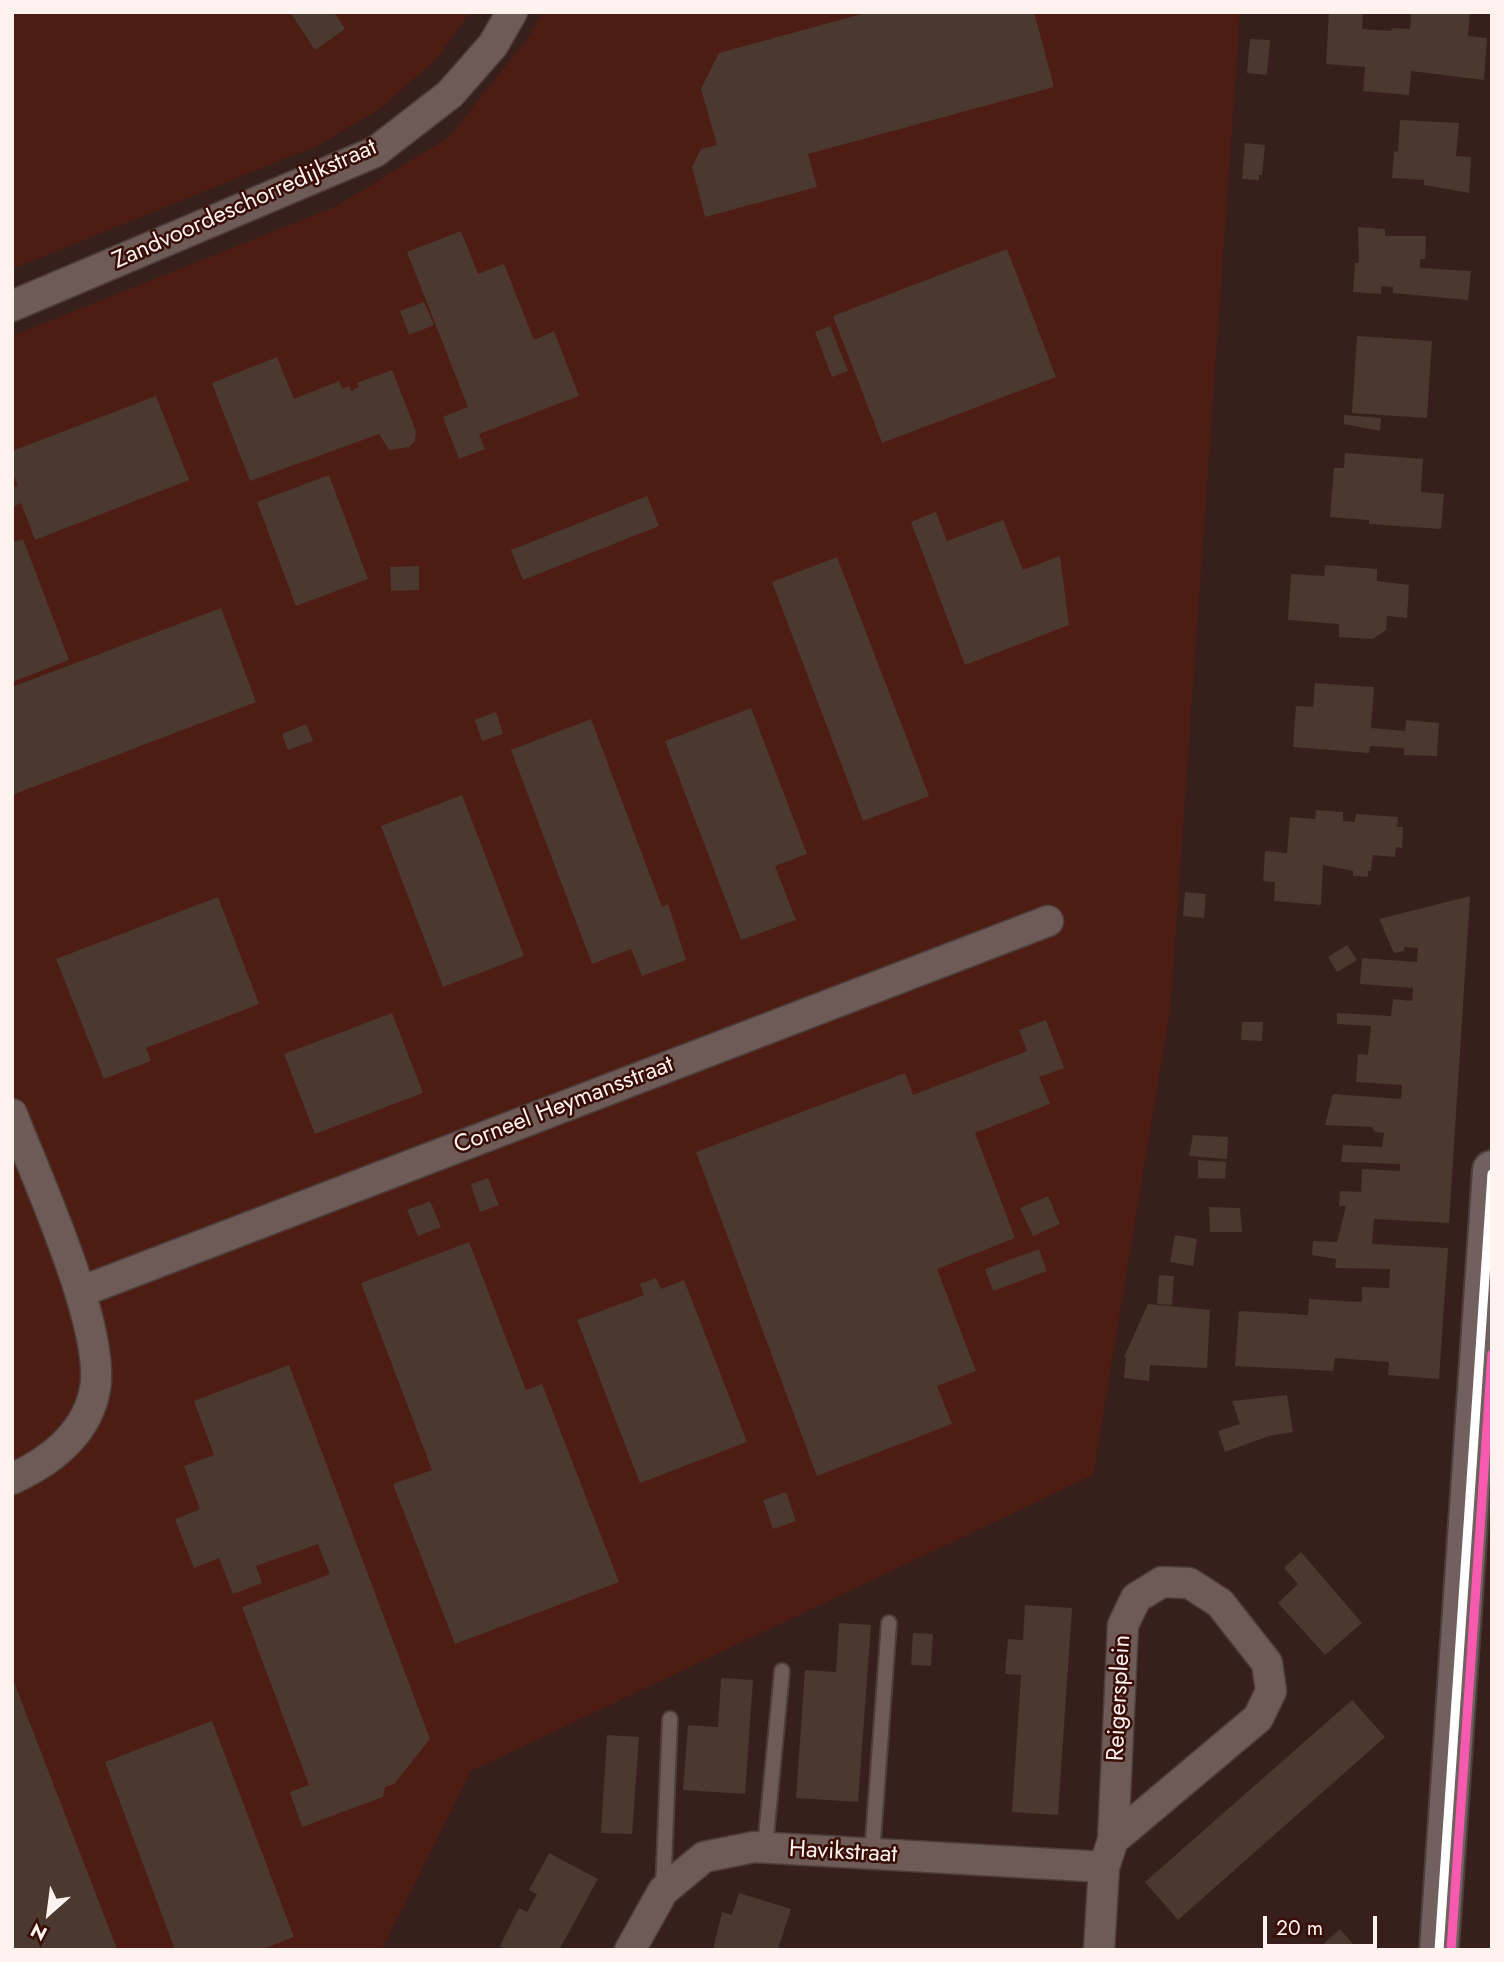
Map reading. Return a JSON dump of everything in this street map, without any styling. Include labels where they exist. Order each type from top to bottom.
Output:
[{"type":"main road","points":[[1439,1950],[1481,1500],[1492,1170]]},
{"type":"street","name":"Zandvoordeschorredijkstraat","points":[[12,306],[375,152],[450,94],[493,45],[512,12]]},
{"type":"street","name":"Corneel Heymansstraat","points":[[80,1292],[1048,920]]},
{"type":"street","points":[[12,1114],[80,1292],[95,1347],[95,1389],[78,1432],[44,1464],[12,1479]]},
{"type":"street","name":"Reigersplein","points":[[1099,1950],[1109,1854],[1122,1625],[1136,1598],[1161,1582],[1189,1583],[1220,1603],[1267,1663],[1271,1691],[1258,1718],[1109,1854]]},
{"type":"street","name":"Havikstraat","points":[[630,1950],[663,1891],[704,1857],[754,1847],[872,1854],[1109,1854]]},
{"type":"lane","points":[[872,1854],[889,1623]]},
{"type":"lane","points":[[765,1848],[782,1671]]},
{"type":"lane","points":[[663,1891],[670,1719]]},
{"type":"shaded area","points":[[12,12],[470,12],[438,57],[381,108],[319,145],[12,269]]},
{"type":"shaded area","points":[[543,12],[1240,12],[1170,1011],[1093,1475],[471,1771],[382,1950],[12,1950],[12,336],[337,206],[449,137],[527,39]]},
{"type":"building","points":[[290,12],[334,12],[345,29],[315,50]]},
{"type":"building","points":[[869,12],[1034,12],[1054,87],[808,154],[817,187],[705,217],[692,167],[701,149],[717,145],[701,89],[719,53]]},
{"type":"building","points":[[1329,12],[1363,12],[1362,29],[1391,31],[1392,28],[1410,29],[1411,12],[1470,12],[1468,36],[1487,38],[1484,80],[1411,71],[1409,95],[1363,91],[1365,67],[1326,64]]},
{"type":"building","points":[[1250,39],[1270,40],[1267,75],[1247,73]]},
{"type":"building","points":[[1400,120],[1459,123],[1456,156],[1471,157],[1469,193],[1424,185],[1424,180],[1392,178],[1394,151],[1398,152]]},
{"type":"building","points":[[1245,143],[1265,145],[1262,175],[1259,175],[1259,180],[1242,179]]},
{"type":"building","points":[[1358,227],[1385,229],[1385,236],[1426,236],[1425,259],[1420,259],[1420,268],[1471,271],[1468,300],[1393,293],[1393,287],[1382,286],[1381,294],[1353,292],[1355,263],[1359,263]]},
{"type":"building","points":[[461,231],[478,274],[504,264],[534,340],[554,331],[579,396],[479,434],[485,449],[459,459],[443,417],[468,407],[407,252]]},
{"type":"building","points":[[1007,249],[1056,377],[882,443],[833,316]]},
{"type":"building","points":[[424,302],[434,325],[409,335],[400,311]]},
{"type":"building","points":[[830,326],[848,371],[832,377],[815,332]]},
{"type":"building","points":[[1357,336],[1432,341],[1427,418],[1352,413]]},
{"type":"building","points":[[277,357],[294,399],[339,381],[342,389],[349,386],[351,391],[359,387],[357,383],[392,370],[416,431],[415,441],[409,447],[389,450],[379,434],[250,481],[212,383]]},
{"type":"building","points":[[156,396],[189,480],[35,540],[21,503],[12,507],[12,488],[18,486],[12,471],[12,451]]},
{"type":"building","points":[[1344,415],[1381,418],[1380,431],[1344,424]]},
{"type":"building","points":[[1345,453],[1423,459],[1421,492],[1444,494],[1441,529],[1369,524],[1369,520],[1330,517],[1334,468],[1344,468]]},
{"type":"building","points":[[329,475],[368,579],[296,606],[257,502]]},
{"type":"building","points":[[647,496],[659,526],[523,580],[511,550]]},
{"type":"building","points":[[936,512],[947,541],[1003,520],[1023,570],[1060,556],[1069,625],[965,665],[911,522]]},
{"type":"building","points":[[23,539],[69,660],[12,682],[12,543]]},
{"type":"building","points":[[837,557],[929,796],[863,821],[772,582]]},
{"type":"building","points":[[1325,565],[1377,569],[1377,581],[1409,585],[1407,618],[1387,616],[1386,630],[1373,639],[1339,637],[1339,624],[1288,620],[1291,574],[1324,576]]},
{"type":"building","points":[[419,566],[419,590],[391,591],[390,567]]},
{"type":"building","points":[[221,608],[256,702],[12,795],[12,687]]},
{"type":"building","points":[[1315,683],[1374,687],[1371,728],[1405,731],[1406,720],[1439,723],[1437,756],[1404,755],[1404,748],[1370,746],[1369,753],[1293,747],[1296,706],[1313,707]]},
{"type":"building","points":[[751,708],[807,854],[775,866],[796,920],[741,940],[665,741]]},
{"type":"building","points":[[496,712],[503,734],[482,741],[475,720]]},
{"type":"building","points":[[591,719],[662,907],[668,904],[686,960],[642,976],[631,949],[592,964],[511,750]]},
{"type":"building","points":[[306,724],[313,741],[288,750],[282,734]]},
{"type":"building","points":[[462,795],[524,956],[443,987],[381,826]]},
{"type":"building","points":[[1316,810],[1343,812],[1343,821],[1355,822],[1356,814],[1398,817],[1397,827],[1403,827],[1402,848],[1396,847],[1395,857],[1373,855],[1368,877],[1353,876],[1353,871],[1323,865],[1321,905],[1274,901],[1275,882],[1263,881],[1265,851],[1287,853],[1290,817],[1315,819]]},
{"type":"building","points":[[1185,892],[1206,894],[1204,918],[1183,916]]},
{"type":"building","points":[[1470,896],[1449,1223],[1374,1219],[1372,1244],[1448,1248],[1439,1379],[1388,1375],[1389,1362],[1335,1358],[1333,1371],[1235,1366],[1239,1311],[1308,1315],[1309,1299],[1362,1302],[1362,1287],[1389,1288],[1390,1269],[1335,1268],[1336,1259],[1312,1255],[1313,1241],[1337,1242],[1346,1206],[1339,1206],[1340,1191],[1361,1192],[1362,1169],[1400,1171],[1400,1164],[1341,1162],[1343,1145],[1382,1147],[1384,1133],[1375,1132],[1372,1127],[1325,1125],[1333,1094],[1401,1099],[1402,1085],[1356,1082],[1358,1054],[1368,1055],[1371,1026],[1337,1024],[1337,1013],[1391,1016],[1393,999],[1412,1001],[1413,988],[1360,984],[1362,958],[1417,962],[1418,948],[1404,947],[1404,951],[1394,953],[1379,919]]},
{"type":"building","points":[[218,897],[259,1004],[146,1048],[151,1061],[104,1079],[56,959]]},
{"type":"building","points":[[1347,945],[1357,960],[1337,972],[1328,957]]},
{"type":"building","points":[[392,1013],[423,1093],[315,1134],[284,1054]]},
{"type":"building","points":[[1046,1020],[1064,1068],[1039,1077],[1050,1104],[975,1133],[1015,1238],[937,1269],[976,1371],[937,1386],[952,1424],[817,1476],[696,1152],[905,1073],[913,1095],[1027,1051],[1019,1030]]},
{"type":"building","points":[[1242,1022],[1263,1022],[1262,1041],[1241,1040]]},
{"type":"building","points":[[1193,1135],[1228,1137],[1227,1159],[1189,1156]]},
{"type":"building","points":[[1198,1160],[1226,1162],[1225,1179],[1198,1178]]},
{"type":"building","points":[[488,1178],[499,1205],[480,1212],[471,1184]]},
{"type":"building","points":[[1048,1196],[1060,1224],[1033,1236],[1020,1208]]},
{"type":"building","points":[[430,1201],[441,1227],[418,1236],[407,1210]]},
{"type":"building","points":[[1209,1207],[1240,1208],[1242,1232],[1210,1232]]},
{"type":"building","points":[[1175,1235],[1197,1239],[1193,1266],[1170,1262]]},
{"type":"building","points":[[469,1242],[526,1390],[542,1384],[619,1582],[455,1644],[393,1484],[432,1470],[361,1283]]},
{"type":"building","points":[[1039,1249],[1047,1271],[993,1291],[985,1269]]},
{"type":"building","points":[[1159,1275],[1174,1276],[1172,1305],[1157,1304]]},
{"type":"building","points":[[656,1278],[661,1289],[684,1280],[747,1442],[640,1483],[577,1320],[644,1295],[640,1284]]},
{"type":"building","points":[[1148,1304],[1210,1310],[1207,1368],[1150,1365],[1149,1381],[1124,1378],[1124,1357]]},
{"type":"building","points":[[289,1365],[430,1739],[394,1784],[385,1787],[383,1797],[302,1827],[290,1792],[309,1785],[242,1607],[330,1574],[318,1544],[256,1566],[262,1583],[233,1594],[219,1558],[194,1568],[175,1519],[200,1509],[184,1466],[214,1455],[194,1401]]},
{"type":"building","points":[[1287,1395],[1293,1432],[1269,1436],[1225,1452],[1218,1431],[1240,1424],[1232,1401]]},
{"type":"building","points":[[786,1492],[796,1521],[773,1529],[763,1500]]},
{"type":"building","points":[[1301,1552],[1362,1623],[1325,1655],[1278,1603],[1298,1584],[1284,1568]]},
{"type":"building","points":[[1025,1605],[1072,1608],[1058,1815],[1012,1812],[1021,1675],[1005,1674],[1008,1639],[1023,1640]]},
{"type":"building","points":[[839,1623],[871,1625],[858,1802],[796,1798],[805,1670],[836,1672]]},
{"type":"building","points":[[913,1633],[933,1634],[931,1666],[911,1665]]},
{"type":"building","points":[[12,1677],[117,1949],[115,1950],[12,1950]]},
{"type":"building","points":[[721,1678],[753,1680],[745,1794],[683,1790],[688,1725],[718,1727]]},
{"type":"building","points":[[1352,1700],[1385,1737],[1178,1920],[1145,1882]]},
{"type":"building","points":[[212,1721],[294,1937],[260,1950],[175,1950],[105,1762]]},
{"type":"building","points":[[607,1735],[639,1737],[632,1834],[601,1833]]},
{"type":"building","points":[[549,1853],[598,1879],[559,1950],[508,1950],[500,1946],[519,1908],[527,1912],[537,1894],[529,1890]]},
{"type":"building","points":[[739,1893],[791,1909],[778,1949],[713,1950],[722,1912],[732,1915]]},
{"type":"building","points":[[1340,1929],[1358,1950],[1317,1950]]},
{"type":"transit line","points":[[1439,1950],[1492,1174]]},
{"type":"transit line","points":[[1451,1950],[1492,1354]]}]
